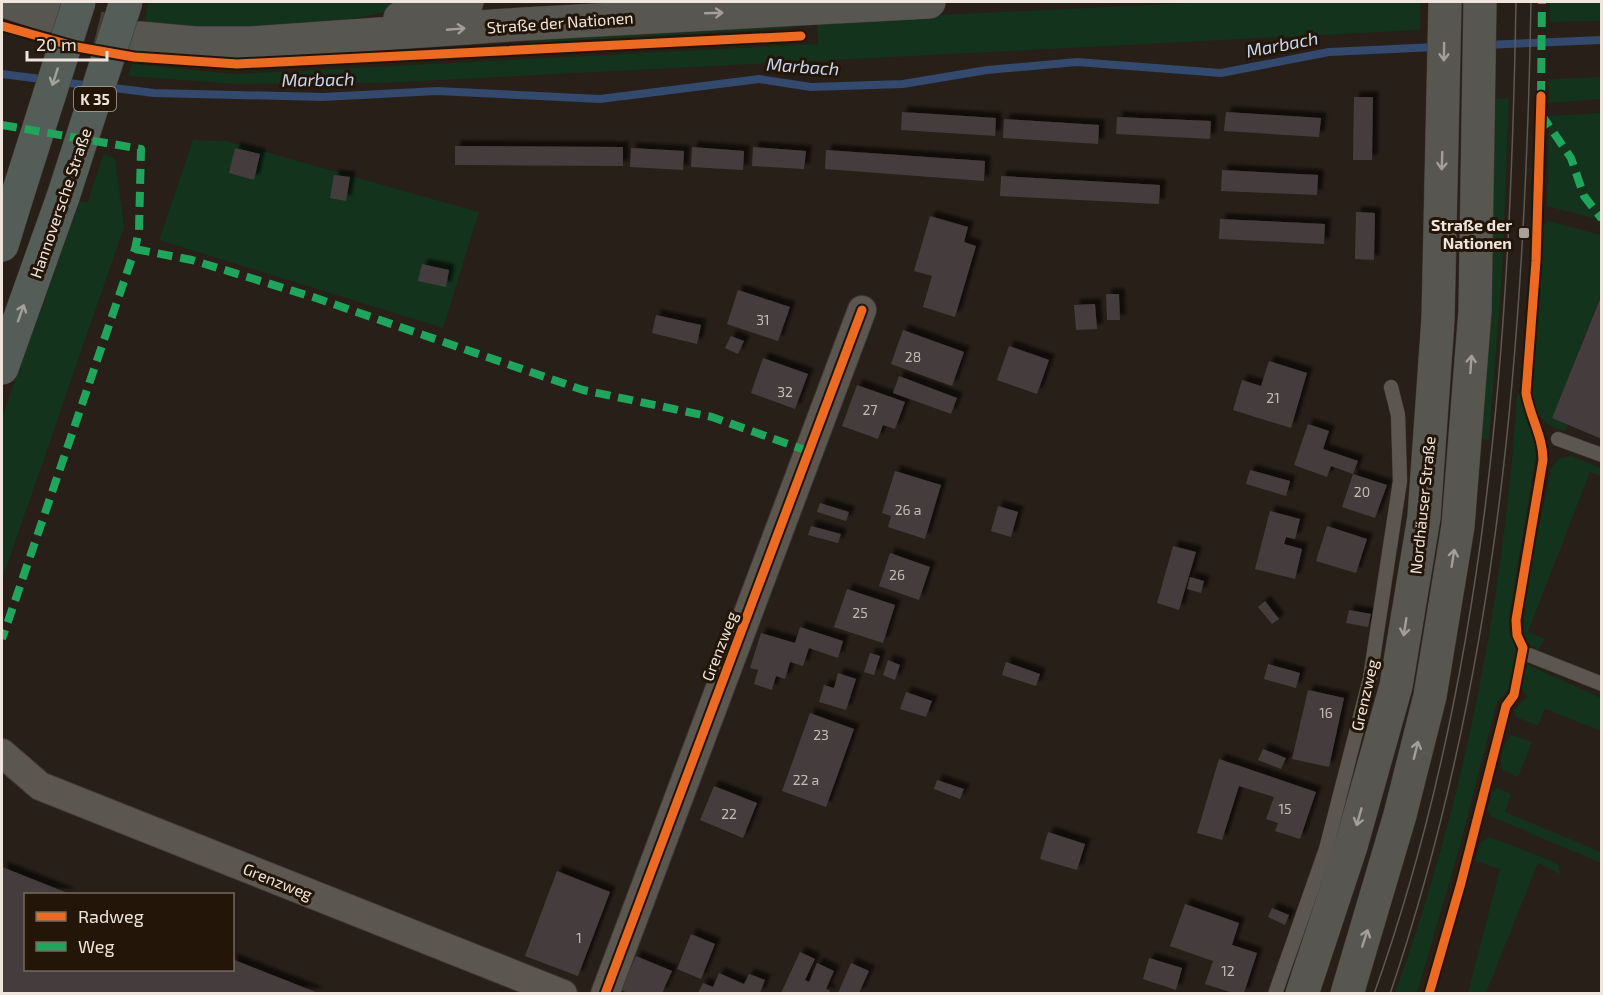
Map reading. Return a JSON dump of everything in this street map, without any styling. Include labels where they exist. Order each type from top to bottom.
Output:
[{"type":"highway","name":"K 35","points":[[2,245],[79,2]]},
{"type":"highway","name":"Hannoversche Straße","points":[[2,368],[63,197],[126,2]]},
{"type":"main road","points":[[7,2],[50,16]]},
{"type":"main road","name":"Straße der Nationen","points":[[335,36],[467,2]]},
{"type":"main road","name":"Straße der Nationen","points":[[140,38],[195,43],[251,43],[863,3],[929,2]]},
{"type":"main road","name":"Nordhäuser Straße","points":[[1302,993],[1351,846],[1396,686],[1424,517],[1438,319],[1445,2]]},
{"type":"main road","points":[[1347,993],[1376,903],[1427,706],[1458,526],[1475,311],[1480,2]]},
{"type":"street","name":"Grenzweg","points":[[605,993],[862,310]]},
{"type":"street","name":"Grenzweg","points":[[2,753],[40,786],[563,993]]},
{"type":"lane","name":"Grenzweg","points":[[1275,993],[1326,849],[1370,678],[1400,481],[1398,415],[1390,387]]},
{"type":"lane","points":[[1558,439],[1602,455]]},
{"type":"lane","points":[[1529,655],[1602,684]]},
{"type":"green space","points":[[148,2],[425,2],[356,18],[321,23],[286,27],[216,28],[145,22]]},
{"type":"green space","points":[[1212,2],[1420,2],[1420,30],[383,83],[235,84],[128,76],[132,64],[236,74],[818,44],[817,21]]},
{"type":"green space","points":[[1550,2],[1601,2],[1601,21],[1550,22]]},
{"type":"green space","points":[[792,22],[793,28],[530,43],[530,37]]},
{"type":"green space","points":[[1601,77],[1601,99],[1549,103],[1549,79]]},
{"type":"green space","points":[[1509,98],[1502,273],[1489,440],[1477,439],[1493,99]]},
{"type":"green space","points":[[1601,113],[1601,220],[1547,206],[1549,116]]},
{"type":"green space","points":[[193,140],[226,141],[479,212],[443,328],[159,240]]},
{"type":"green space","points":[[104,153],[115,159],[124,227],[2,580],[2,417],[80,201],[88,202]]},
{"type":"green space","points":[[1548,221],[1601,235],[1601,294],[1552,418],[1568,425],[1565,431],[1546,423],[1538,414],[1531,394],[1543,226]]},
{"type":"green space","points":[[1517,395],[1520,395],[1535,440],[1536,456],[1509,619],[1509,632],[1517,652],[1509,689],[1497,702],[1459,849],[1417,993],[1395,993],[1420,921],[1441,848],[1477,698],[1502,547]]},
{"type":"green space","points":[[1572,456],[1601,468],[1601,476],[1590,472],[1528,632],[1545,639],[1538,650],[1525,641],[1525,603],[1532,556],[1551,469],[1559,458]]},
{"type":"green space","points":[[1524,663],[1601,698],[1601,731],[1545,709],[1538,726],[1516,717],[1514,710],[1527,697],[1520,685]]},
{"type":"green space","points":[[1512,735],[1532,742],[1518,777],[1502,770],[1501,766],[1504,746]]},
{"type":"green space","points":[[1498,788],[1511,794],[1505,812],[1601,852],[1601,863],[1492,817],[1487,810],[1492,792]]},
{"type":"green space","points":[[1489,837],[1552,861],[1559,865],[1560,874],[1538,863],[1486,993],[1468,993],[1500,869],[1475,861],[1481,842]]},
{"type":"building","points":[[1354,97],[1373,97],[1372,160],[1353,160]]},
{"type":"building","points":[[902,112],[996,118],[995,136],[901,130]]},
{"type":"building","points":[[1226,112],[1321,118],[1319,137],[1224,131]]},
{"type":"building","points":[[1117,117],[1211,121],[1210,139],[1116,134]]},
{"type":"building","points":[[1004,119],[1099,125],[1098,144],[1003,138]]},
{"type":"building","points":[[455,146],[623,147],[623,166],[455,165]]},
{"type":"building","points":[[692,147],[744,151],[743,170],[691,167]]},
{"type":"building","points":[[753,147],[806,151],[804,169],[752,166]]},
{"type":"building","points":[[235,148],[260,154],[254,180],[229,173]]},
{"type":"building","points":[[631,148],[684,151],[683,170],[630,167]]},
{"type":"building","points":[[826,150],[985,161],[984,181],[825,169]]},
{"type":"building","points":[[1222,170],[1318,175],[1317,195],[1221,191]]},
{"type":"building","points":[[334,175],[350,177],[346,201],[330,198]]},
{"type":"building","points":[[1001,176],[1160,185],[1159,204],[1000,196]]},
{"type":"building","points":[[1356,212],[1375,213],[1374,260],[1355,259]]},
{"type":"building","points":[[930,216],[968,227],[964,242],[976,246],[955,317],[923,307],[932,276],[914,271]]},
{"type":"building","points":[[1220,219],[1325,224],[1324,244],[1219,239]]},
{"type":"building","points":[[422,264],[449,270],[446,287],[418,281]]},
{"type":"building","points":[[738,290],[790,307],[778,341],[727,324]]},
{"type":"building","points":[[1106,294],[1119,294],[1120,320],[1107,320]]},
{"type":"building","points":[[1602,294],[1602,439],[1552,418]]},
{"type":"building","points":[[1095,304],[1097,329],[1076,330],[1074,305]]},
{"type":"building","points":[[656,315],[701,325],[697,344],[652,333]]},
{"type":"building","points":[[903,330],[964,352],[952,386],[891,364]]},
{"type":"building","points":[[731,336],[744,341],[738,354],[725,348]]},
{"type":"building","points":[[1009,346],[1049,360],[1037,394],[997,380]]},
{"type":"building","points":[[763,358],[808,374],[795,409],[751,393]]},
{"type":"building","points":[[1269,361],[1307,373],[1291,428],[1233,410],[1242,380],[1261,386]]},
{"type":"building","points":[[899,376],[957,398],[951,414],[893,393]]},
{"type":"building","points":[[857,385],[905,402],[895,429],[883,425],[878,439],[842,426]]},
{"type":"building","points":[[1308,424],[1329,431],[1323,449],[1358,461],[1353,474],[1331,466],[1327,477],[1294,465]]},
{"type":"building","points":[[1250,470],[1290,481],[1286,496],[1246,484]]},
{"type":"building","points":[[895,471],[941,485],[925,539],[888,527],[891,516],[882,513]]},
{"type":"building","points":[[1353,474],[1387,485],[1375,518],[1342,507]]},
{"type":"building","points":[[820,503],[849,512],[846,521],[817,512]]},
{"type":"building","points":[[998,506],[1018,512],[1011,537],[991,531]]},
{"type":"building","points":[[1270,511],[1300,519],[1295,539],[1286,537],[1284,544],[1302,549],[1295,579],[1255,569]]},
{"type":"building","points":[[811,526],[841,534],[838,543],[808,535]]},
{"type":"building","points":[[1327,526],[1367,539],[1356,573],[1316,561]]},
{"type":"building","points":[[1173,546],[1196,552],[1179,610],[1157,603]]},
{"type":"building","points":[[890,553],[930,567],[919,600],[879,586]]},
{"type":"building","points":[[1190,577],[1204,581],[1201,593],[1187,589]]},
{"type":"building","points":[[847,589],[895,605],[883,643],[834,627]]},
{"type":"building","points":[[1265,601],[1279,619],[1272,624],[1258,607]]},
{"type":"building","points":[[1349,610],[1371,614],[1368,627],[1346,623]]},
{"type":"building","points":[[800,627],[843,641],[838,658],[809,648],[803,666],[790,662],[785,679],[776,676],[772,690],[754,684],[758,670],[750,668],[761,633],[795,643]]},
{"type":"building","points":[[870,653],[880,656],[874,675],[864,672]]},
{"type":"building","points":[[888,660],[900,665],[895,680],[883,675]]},
{"type":"building","points":[[1006,662],[1040,674],[1036,686],[1002,675]]},
{"type":"building","points":[[1268,664],[1300,673],[1296,688],[1264,679]]},
{"type":"building","points":[[838,673],[856,679],[846,710],[819,702],[824,685],[834,688]]},
{"type":"building","points":[[1308,690],[1344,698],[1329,767],[1292,759]]},
{"type":"building","points":[[906,692],[932,701],[926,717],[900,709]]},
{"type":"building","points":[[810,713],[854,729],[826,807],[782,791]]},
{"type":"building","points":[[1263,749],[1286,758],[1281,769],[1258,760]]},
{"type":"building","points":[[1219,759],[1316,792],[1300,839],[1275,831],[1278,823],[1266,819],[1274,797],[1239,786],[1222,840],[1197,833]]},
{"type":"building","points":[[937,780],[964,789],[960,799],[934,789]]},
{"type":"building","points":[[714,786],[757,803],[743,838],[700,820]]},
{"type":"building","points":[[1048,832],[1085,844],[1077,870],[1040,859]]},
{"type":"building","points":[[2,867],[67,893],[24,893],[24,971],[234,971],[234,960],[318,993],[2,993]]},
{"type":"building","points":[[557,871],[610,892],[578,976],[525,956]]},
{"type":"building","points":[[1185,904],[1239,923],[1232,945],[1257,953],[1244,993],[1233,993],[1205,984],[1213,961],[1170,946]]},
{"type":"building","points":[[1272,908],[1289,915],[1285,925],[1268,917]]},
{"type":"building","points":[[691,934],[715,944],[701,979],[677,969]]},
{"type":"building","points":[[800,952],[815,959],[805,980],[809,982],[817,963],[834,971],[826,989],[830,991],[829,993],[781,993]]},
{"type":"building","points":[[636,956],[672,971],[662,993],[628,993],[621,990]]},
{"type":"building","points":[[1149,958],[1182,968],[1176,990],[1143,979]]},
{"type":"building","points":[[851,963],[869,971],[859,993],[838,993]]},
{"type":"building","points":[[719,973],[744,984],[749,974],[765,980],[760,993],[698,993],[703,983],[713,987]]},
{"type":"waterway","name":"Marbach","points":[[1485,45],[1602,40]]},
{"type":"waterway","name":"Marbach","points":[[106,87],[154,93],[323,97],[437,91],[600,99],[759,79],[811,87],[903,84],[987,70],[1077,62],[1221,73],[1329,52],[1436,47]]},
{"type":"waterway","name":"Marbach","points":[[2,74],[49,80]]},
{"type":"waterway","name":"Marbach","points":[[61,82],[93,86]]},
{"type":"tunnel","points":[[50,16],[140,38]]},
{"type":"tram line","points":[[1374,994],[1413,874],[1443,752],[1467,628],[1486,504],[1507,253],[1516,2]]},
{"type":"tram line","points":[[1390,994],[1427,873],[1457,751],[1481,627],[1499,504],[1522,254],[1531,2]]},
{"type":"marked path","points":[[1541,96],[1542,2]]},
{"type":"marked path","points":[[1541,114],[1571,158],[1584,196],[1602,219]]},
{"type":"marked path","points":[[2,125],[141,149],[139,230],[135,249],[2,639]]},
{"type":"marked path","points":[[135,249],[192,260],[316,298],[583,390],[712,417],[808,451]]},
{"type":"cycle path","points":[[2,26],[77,47],[134,57],[237,64],[801,36]]},
{"type":"cycle path","points":[[1429,994],[1461,883],[1506,706],[1514,695],[1523,648],[1517,635],[1516,620],[1543,460],[1541,443],[1526,393],[1536,261],[1541,96]]},
{"type":"cycle path","points":[[605,994],[862,310]]},
{"type":"place","name":"Straße der Nationen","points":[[1524,233]]}]
